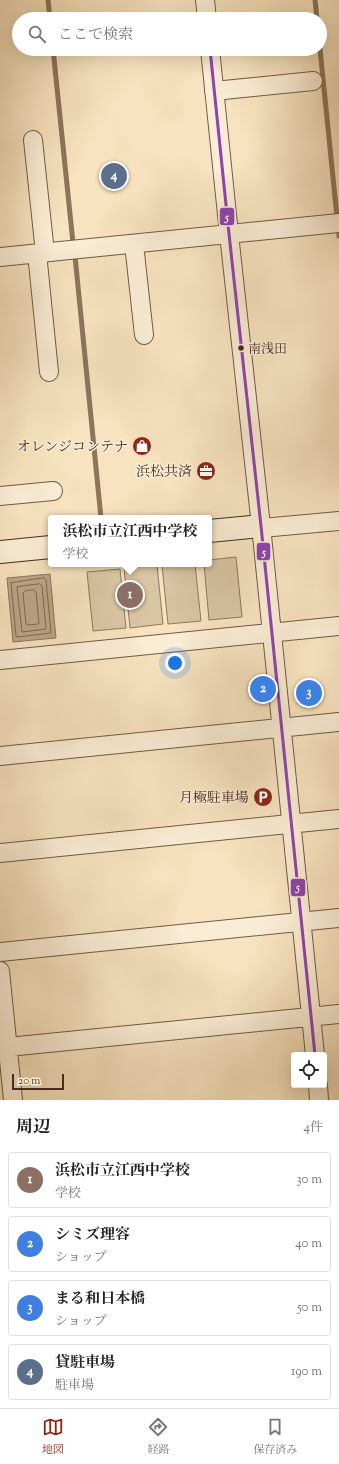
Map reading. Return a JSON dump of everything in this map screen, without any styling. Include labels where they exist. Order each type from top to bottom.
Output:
[{"type":"street","points":[[205,0],[206,12]]},
{"type":"street","points":[[211,56],[262,527],[315,1052]]},
{"type":"street","points":[[214,91],[313,81]]},
{"type":"street","points":[[34,140],[49,372]]},
{"type":"street","points":[[0,257],[339,223]]},
{"type":"street","points":[[134,244],[144,335]]},
{"type":"street","points":[[0,496],[53,491]]},
{"type":"street","points":[[212,531],[339,521]]},
{"type":"street","points":[[0,552],[48,547]]},
{"type":"street","points":[[0,660],[339,626]]},
{"type":"street","points":[[0,756],[339,722]]},
{"type":"street","points":[[0,853],[339,819]]},
{"type":"street","points":[[3,951],[339,918]]},
{"type":"street","points":[[0,971],[13,1100]]},
{"type":"street","points":[[8,1047],[339,1014]]},
{"type":"street","points":[[318,1088],[319,1100]]},
{"type":"shaded area","points":[[236,557],[242,617],[209,620],[204,567],[212,567],[212,560]]},
{"type":"shaded area","points":[[157,567],[163,624],[130,628],[124,568]]},
{"type":"shaded area","points":[[162,567],[195,567],[201,621],[168,624]]},
{"type":"shaded area","points":[[120,569],[126,628],[93,631],[87,572]]},
{"type":"water","points":[[50,574],[56,638],[13,642],[7,578]]},
{"type":"waterway","points":[[48,0],[49,12]]},
{"type":"waterway","points":[[315,0],[316,12]]},
{"type":"waterway","points":[[54,56],[73,243]]},
{"type":"waterway","points":[[321,56],[337,217]]},
{"type":"waterway","points":[[75,256],[101,515]]},
{"type":"transit line","name":"5","points":[[211,56],[261,526],[315,1052]]},
{"type":"place","name":"貸駐車場","points":[[114,176]]},
{"type":"place","name":"南浅田","points":[[241,348]]},
{"type":"place","name":"オレンジコンテナ","points":[[142,446]]},
{"type":"place","name":"浜松共済","points":[[206,471]]},
{"type":"place","name":"浜松市立江西中学校","points":[[130,595]]},
{"type":"place","name":"シミズ理容","points":[[263,689]]},
{"type":"place","name":"まる和日本橋","points":[[309,693]]},
{"type":"place","name":"月極駐車場","points":[[263,797]]}]
